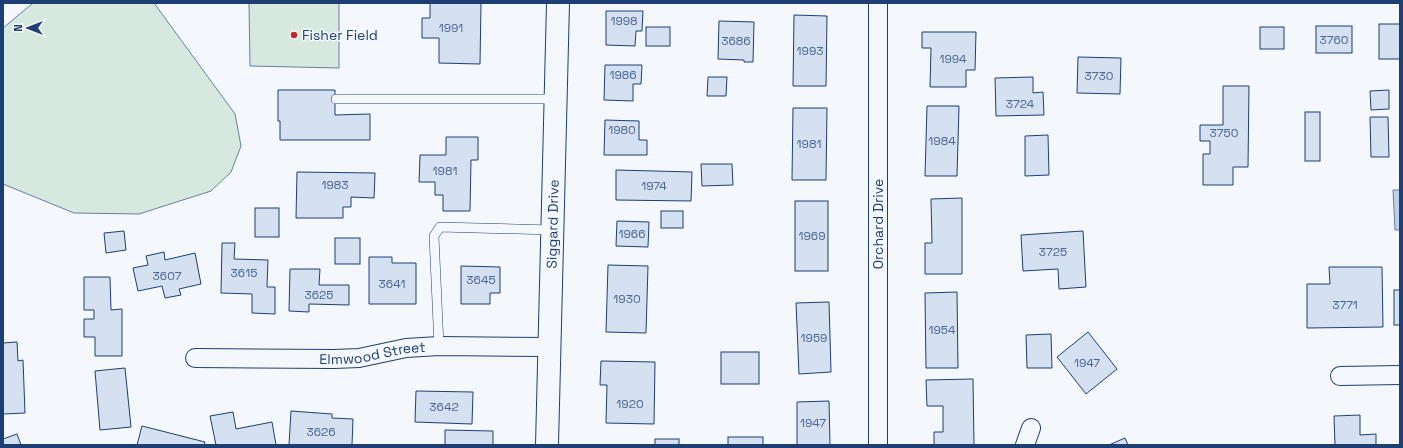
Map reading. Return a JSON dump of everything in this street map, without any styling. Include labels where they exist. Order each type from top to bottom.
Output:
[{"type":"street","name":"Siggard Drive","points":[[547,445],[558,3]]},
{"type":"street","name":"Orchard Drive","points":[[878,3],[878,445]]},
{"type":"street","name":"Elmwood Street","points":[[195,358],[352,359],[406,348],[439,346],[549,347]]},
{"type":"street","points":[[1340,376],[1400,375]]},
{"type":"street","points":[[1025,445],[1031,428]]},
{"type":"lane","points":[[336,99],[556,99]]},
{"type":"lane","points":[[439,346],[434,236],[440,228],[552,230]]},
{"type":"shaded area","points":[[33,3],[154,3],[235,114],[241,146],[231,172],[211,191],[139,214],[74,213],[3,184],[3,28]]},
{"type":"shaded area","name":"Fisher Field","points":[[249,3],[339,3],[339,68],[250,66]]},
{"type":"water","points":[[1393,190],[1400,190],[1400,230],[1395,230]]},
{"type":"building","points":[[430,3],[481,3],[480,64],[439,63],[439,38],[422,38],[422,18],[430,18]]},
{"type":"building","points":[[606,11],[643,11],[642,31],[636,31],[635,46],[606,45]]},
{"type":"building","points":[[794,15],[827,16],[826,86],[793,86]]},
{"type":"building","points":[[719,21],[754,22],[753,62],[744,62],[744,60],[718,59]]},
{"type":"building","points":[[1379,24],[1400,24],[1400,59],[1379,59]]},
{"type":"building","points":[[1316,26],[1352,26],[1352,53],[1316,53]]},
{"type":"building","points":[[646,27],[670,27],[670,46],[646,46]]},
{"type":"building","points":[[1260,27],[1284,27],[1284,49],[1260,49]]},
{"type":"building","points":[[922,32],[976,32],[975,70],[966,70],[966,87],[930,87],[931,48],[922,48]]},
{"type":"building","points":[[1078,57],[1121,58],[1120,94],[1077,93]]},
{"type":"building","points":[[605,65],[642,65],[641,84],[633,84],[633,101],[604,100]]},
{"type":"building","points":[[708,77],[727,77],[726,96],[707,96]]},
{"type":"building","points":[[1033,77],[1033,93],[1043,92],[1044,115],[996,116],[995,78]]},
{"type":"building","points":[[1223,86],[1249,86],[1248,167],[1233,167],[1233,185],[1203,185],[1203,154],[1210,154],[1210,141],[1200,141],[1200,125],[1223,125]]},
{"type":"building","points":[[278,90],[335,90],[335,115],[370,114],[370,140],[280,140],[280,121],[278,121]]},
{"type":"building","points":[[1389,90],[1389,109],[1371,110],[1370,91]]},
{"type":"building","points":[[927,106],[959,106],[957,176],[925,176]]},
{"type":"building","points":[[793,108],[827,108],[826,180],[792,180]]},
{"type":"building","points":[[1305,112],[1320,112],[1320,161],[1305,161]]},
{"type":"building","points":[[1370,117],[1388,117],[1389,157],[1371,157]]},
{"type":"building","points":[[605,120],[639,121],[639,140],[647,140],[647,155],[604,155]]},
{"type":"building","points":[[1048,135],[1049,175],[1025,176],[1025,136]]},
{"type":"building","points":[[446,137],[478,137],[478,160],[471,160],[470,211],[443,211],[443,195],[435,195],[435,182],[419,182],[420,155],[446,155]]},
{"type":"building","points":[[701,164],[732,164],[733,185],[702,186]]},
{"type":"building","points":[[616,170],[692,172],[691,201],[616,200]]},
{"type":"building","points":[[297,172],[375,173],[374,198],[351,197],[351,207],[343,207],[343,218],[296,218]]},
{"type":"building","points":[[962,198],[962,274],[925,274],[925,243],[932,243],[931,199]]},
{"type":"building","points":[[795,201],[828,201],[828,271],[795,271]]},
{"type":"building","points":[[255,208],[279,208],[279,237],[255,237]]},
{"type":"building","points":[[661,211],[683,211],[683,228],[661,228]]},
{"type":"building","points":[[617,221],[649,222],[648,247],[616,246]]},
{"type":"building","points":[[124,231],[126,250],[106,253],[104,233]]},
{"type":"building","points":[[1083,231],[1086,287],[1059,289],[1058,269],[1023,271],[1021,235]]},
{"type":"building","points":[[335,238],[360,238],[360,264],[335,264]]},
{"type":"building","points":[[222,243],[235,243],[234,259],[268,260],[267,287],[275,287],[275,314],[252,313],[252,294],[221,293]]},
{"type":"building","points":[[164,252],[165,260],[195,253],[201,284],[179,289],[181,295],[165,298],[162,286],[138,291],[133,268],[148,265],[146,256]]},
{"type":"building","points":[[369,257],[392,257],[392,263],[416,263],[416,304],[369,304]]},
{"type":"building","points":[[608,265],[648,266],[646,333],[606,332]]},
{"type":"building","points":[[461,266],[500,267],[500,293],[490,293],[490,304],[461,304]]},
{"type":"building","points":[[1329,267],[1382,267],[1383,327],[1307,328],[1307,284],[1330,284]]},
{"type":"building","points":[[290,269],[320,269],[319,285],[349,285],[349,305],[309,304],[309,312],[289,311]]},
{"type":"building","points":[[84,277],[110,277],[111,310],[122,309],[122,356],[95,356],[95,337],[84,337],[84,319],[94,319],[94,310],[84,310]]},
{"type":"building","points":[[1394,290],[1400,290],[1400,325],[1394,325]]},
{"type":"building","points":[[957,292],[958,368],[926,368],[925,293]]},
{"type":"building","points":[[829,302],[831,372],[799,374],[796,303]]},
{"type":"building","points":[[1088,332],[1117,369],[1086,394],[1057,357]]},
{"type":"building","points":[[1051,334],[1052,368],[1027,368],[1026,335]]},
{"type":"building","points":[[17,342],[18,361],[23,360],[25,413],[3,414],[3,343]]},
{"type":"building","points":[[721,352],[759,352],[759,384],[721,384]]},
{"type":"building","points":[[601,361],[655,362],[654,424],[606,423],[607,385],[600,385]]},
{"type":"building","points":[[125,368],[131,427],[100,430],[95,371]]},
{"type":"building","points":[[973,379],[974,445],[934,445],[934,432],[943,432],[943,406],[927,406],[926,380]]},
{"type":"building","points":[[416,391],[473,392],[472,424],[415,422]]},
{"type":"building","points":[[829,401],[830,445],[797,445],[797,402]]},
{"type":"building","points":[[291,411],[332,414],[332,418],[353,419],[352,445],[289,445]]},
{"type":"building","points":[[233,412],[236,429],[272,422],[276,445],[216,445],[210,416]]},
{"type":"building","points":[[1360,415],[1360,435],[1376,434],[1376,445],[1335,445],[1334,416]]},
{"type":"building","points":[[142,426],[205,442],[204,445],[137,445]]},
{"type":"building","points":[[445,430],[493,431],[493,445],[445,445]]},
{"type":"building","points":[[17,434],[21,445],[3,445],[3,439]]},
{"type":"building","points":[[728,437],[763,437],[763,445],[728,445]]},
{"type":"building","points":[[1125,438],[1128,445],[1109,445]]},
{"type":"building","points":[[655,439],[679,439],[679,445],[655,445]]},
{"type":"place","name":"Fisher Field","points":[[294,35]]}]
